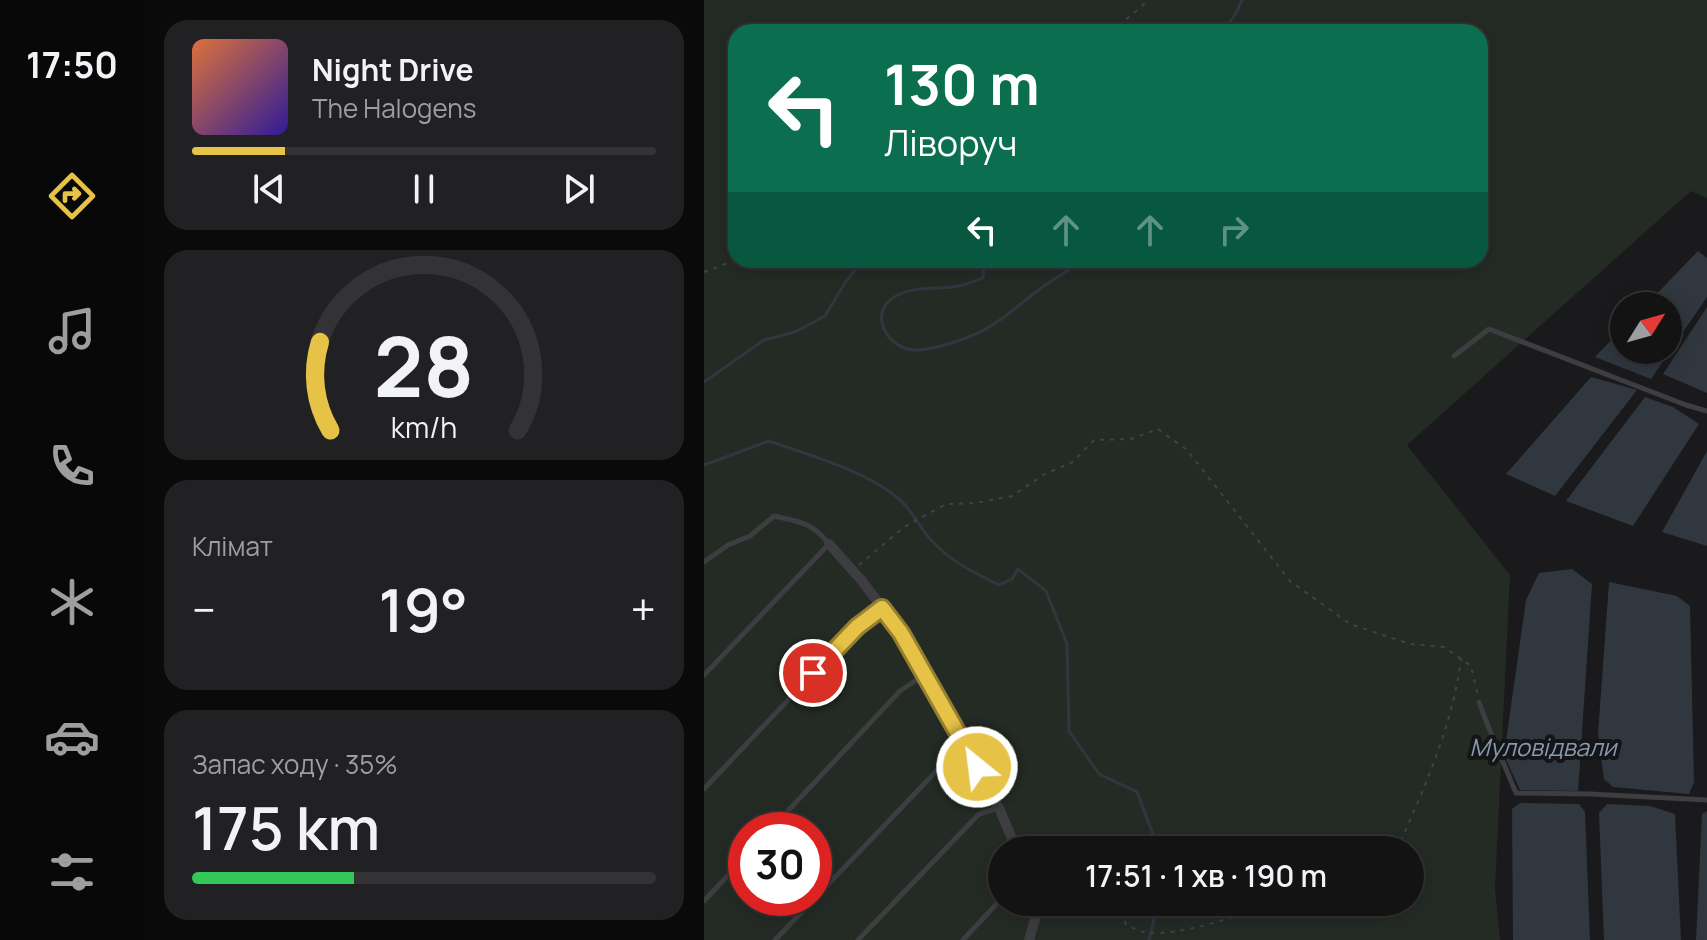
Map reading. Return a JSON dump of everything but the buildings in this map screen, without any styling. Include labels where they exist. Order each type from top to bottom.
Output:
[{"type":"street","points":[[829,544],[901,633],[966,746],[1011,836]]},
{"type":"street","points":[[1029,940],[1036,916]]},
{"type":"lane","points":[[1454,356],[1489,329],[1707,411]]},
{"type":"lane","points":[[704,562],[728,545],[750,536],[774,516],[817,530],[829,544],[704,675]]},
{"type":"lane","points":[[704,789],[857,627],[882,608]]},
{"type":"lane","points":[[787,812],[900,691],[925,674]]},
{"type":"lane","points":[[1479,702],[1516,793],[1707,800]]},
{"type":"lane","points":[[775,940],[946,761],[966,746]]},
{"type":"lane","points":[[858,940],[979,814],[999,808]]},
{"type":"lane","points":[[704,901],[728,875]]},
{"type":"lane","points":[[963,940],[988,913]]},
{"type":"path","points":[[1120,24],[1149,0]]},
{"type":"path","points":[[704,272],[728,263]]},
{"type":"path","points":[[852,571],[904,527],[946,504],[976,503],[1012,496],[1045,474],[1073,462],[1094,440],[1131,439],[1158,429],[1187,450],[1290,581],[1350,624],[1410,644],[1444,647],[1471,666],[1479,702]]},
{"type":"path","points":[[1403,836],[1435,763],[1457,689],[1461,658]]},
{"type":"path","points":[[1123,916],[1126,925],[1143,932],[1163,932],[1206,926],[1234,916]]},
{"type":"shaded area","points":[[704,0],[1707,0],[1707,198],[1691,191],[1407,445],[1510,575],[1495,888],[1500,940],[704,940]]},
{"type":"water","points":[[1698,251],[1707,258],[1707,297],[1682,334],[1682,292],[1658,292]]},
{"type":"water","points":[[1707,307],[1707,393],[1663,374],[1670,364],[1682,364],[1682,345]]},
{"type":"water","points":[[1610,341],[1610,363],[1595,357]]},
{"type":"water","points":[[1613,364],[1661,364],[1651,379]]},
{"type":"water","points":[[1591,377],[1637,390],[1555,496],[1506,474]]},
{"type":"water","points":[[1645,397],[1673,407],[1699,424],[1633,526],[1566,501]]},
{"type":"water","points":[[1707,451],[1707,546],[1662,532]]},
{"type":"water","name":"Муловідвали","points":[[1572,569],[1592,584],[1578,791],[1520,790],[1504,755],[1526,600],[1539,573]]},
{"type":"water","name":"Муловідвали","points":[[1609,582],[1677,596],[1690,606],[1694,782],[1689,794],[1613,787],[1604,779],[1598,734]]},
{"type":"water","name":"Муловідвали","points":[[1520,803],[1579,804],[1585,812],[1590,940],[1513,940],[1512,809]]},
{"type":"water","name":"Муловідвали","points":[[1607,804],[1650,806],[1675,814],[1681,940],[1604,940],[1599,813]]},
{"type":"water","points":[[1707,811],[1707,940],[1696,940],[1702,814]]},
{"type":"waterway","points":[[1228,24],[1242,0]]},
{"type":"waterway","points":[[704,382],[764,340],[795,332],[825,316],[857,268]]},
{"type":"waterway","points":[[984,268],[983,278],[958,286],[916,290],[894,297],[882,313],[885,331],[898,345],[908,349],[945,345],[998,322],[1071,268]]},
{"type":"waterway","points":[[704,465],[769,441],[833,463],[893,494],[932,541],[964,566],[999,585],[1012,579],[1018,569],[1046,591],[1067,644],[1069,731],[1099,774],[1137,792],[1154,836]]},
{"type":"waterway","points":[[1149,940],[1155,916]]},
{"type":"route","points":[[813,673],[857,627],[882,608],[901,633],[977,767]]}]
